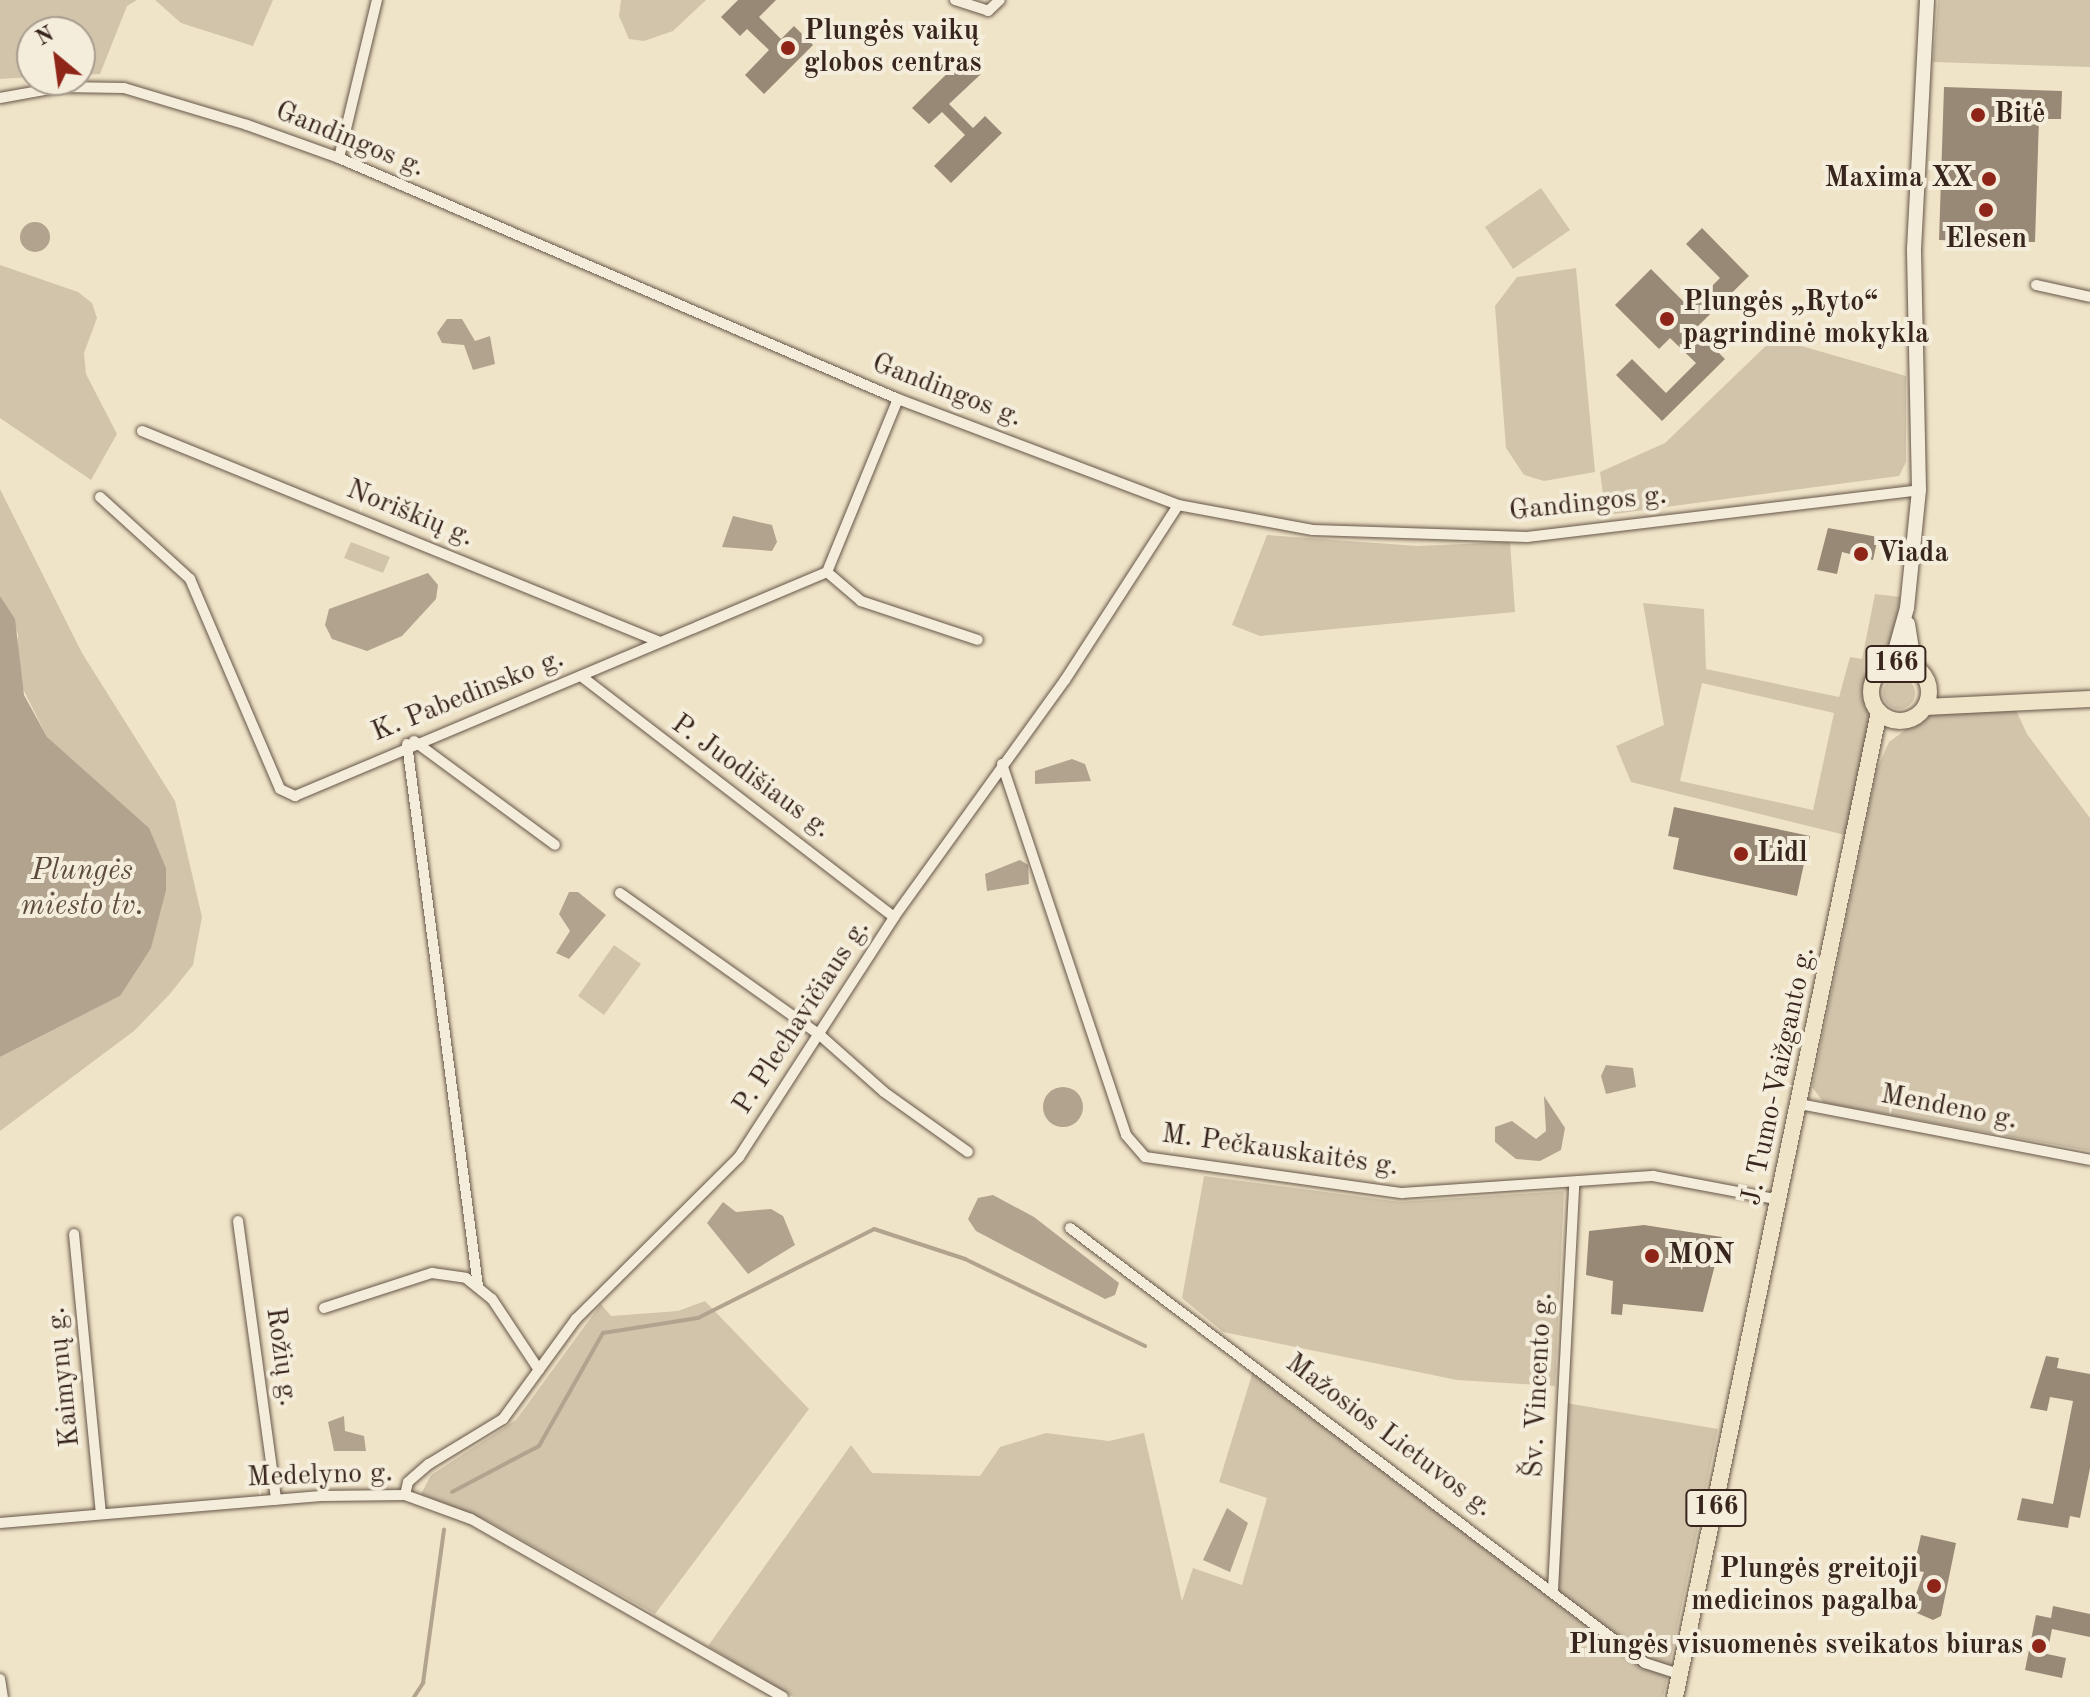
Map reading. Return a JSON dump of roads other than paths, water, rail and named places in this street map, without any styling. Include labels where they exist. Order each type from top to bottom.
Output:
[{"type":"main road","points":[[1891,665],[1907,608],[1919,490],[1914,249],[1927,0]]},
{"type":"main road","points":[[1907,608],[1915,668]]},
{"type":"main road","name":"166","points":[[1975,702],[1929,687],[1915,668],[1891,665],[1872,687],[1879,712],[1899,721],[1925,707],[1975,702],[2090,699]]},
{"type":"main road","name":"166","points":[[1925,707],[1929,687]]},
{"type":"main road","name":"J. Tumo-Vaižganto g.","points":[[1681,1675],[1871,770],[1879,712]]},
{"type":"main road","name":"J. Tumo-Vaižganto g.","points":[[1871,770],[1899,721]]},
{"type":"main road","name":"166","points":[[1675,1697],[1681,1675]]},
{"type":"street","points":[[339,158],[377,0]]},
{"type":"street","points":[[955,0],[988,11],[1000,0]]},
{"type":"street","name":"Gandingos g.","points":[[0,98],[62,87],[124,88],[339,158],[898,399],[1178,505],[1313,530],[1527,537],[1919,490]]},
{"type":"street","points":[[2036,285],[2090,297]]},
{"type":"street","points":[[898,399],[827,572],[861,601],[978,640]]},
{"type":"street","name":"Noriškių g.","points":[[142,431],[660,642]]},
{"type":"street","name":"K. Pabedinsko g.","points":[[100,497],[190,579],[238,701],[287,796],[827,572]]},
{"type":"street","name":"P. Plechavičiaus g.","points":[[405,1495],[408,1482],[429,1464],[503,1419],[576,1319],[739,1157],[821,1036],[894,917],[1065,680],[1178,505]]},
{"type":"street","name":"P. Juodišiaus g.","points":[[581,676],[894,917]]},
{"type":"street","points":[[411,743],[555,845]]},
{"type":"street","points":[[411,743],[478,1286],[539,1370]]},
{"type":"street","name":"M. Pečkauskaitės g.","points":[[1002,764],[1134,1150],[1145,1157],[1256,1177],[1402,1193],[1653,1176],[1780,1200]]},
{"type":"street","points":[[620,893],[821,1036],[884,1092],[968,1152]]},
{"type":"street","name":"Mendeno g.","points":[[1800,1104],[2090,1160]]},
{"type":"street","name":"Šv. Vincento g.","points":[[1553,1590],[1574,1183]]},
{"type":"street","name":"Rožių g.","points":[[238,1221],[276,1499]]},
{"type":"street","name":"Mažosios Lietuvos g.","points":[[1070,1228],[1553,1590],[1645,1663],[1681,1675]]},
{"type":"street","name":"Kaimynų g.","points":[[74,1234],[101,1514]]},
{"type":"street","points":[[324,1308],[432,1273],[478,1286]]},
{"type":"street","name":"Medelyno g.","points":[[0,1523],[276,1499],[405,1495],[471,1519],[783,1697]]},
{"type":"street","points":[[0,1679],[3,1697]]},
{"type":"water","points":[[35,222],[46,226],[50,237],[46,248],[35,252],[24,248],[20,237],[24,226]]},
{"type":"water","points":[[447,319],[462,319],[475,341],[490,336],[495,364],[473,370],[464,345],[442,343],[437,333]]},
{"type":"water","points":[[733,516],[772,525],[777,542],[772,551],[722,547]]},
{"type":"water","points":[[428,573],[438,585],[436,599],[402,636],[367,651],[332,639],[325,625],[329,609]]},
{"type":"water","name":"Plungės miesto tv.","points":[[0,596],[15,619],[24,695],[47,737],[149,828],[166,868],[166,890],[151,948],[120,996],[0,1057]]},
{"type":"water","points":[[1072,759],[1085,764],[1091,781],[1035,784],[1035,771]]},
{"type":"water","points":[[1020,860],[1028,865],[1029,884],[987,891],[985,874]]},
{"type":"water","points":[[569,892],[578,892],[606,915],[569,959],[556,953],[570,931],[559,914]]},
{"type":"water","points":[[1606,1065],[1633,1068],[1636,1087],[1606,1094],[1601,1076]]},
{"type":"water","points":[[1063,1087],[1077,1093],[1083,1107],[1077,1121],[1063,1127],[1049,1121],[1043,1107],[1049,1093]]},
{"type":"water","points":[[1544,1096],[1565,1128],[1561,1150],[1540,1161],[1516,1159],[1495,1142],[1495,1127],[1512,1121],[1536,1139],[1546,1131]]},
{"type":"water","points":[[993,1195],[1034,1217],[1119,1283],[1115,1295],[1105,1299],[976,1231],[968,1219],[978,1198]]},
{"type":"water","points":[[723,1202],[736,1212],[771,1209],[783,1216],[795,1245],[748,1274],[707,1223]]},
{"type":"water","points":[[344,1416],[345,1431],[364,1436],[366,1451],[334,1451],[328,1422]]},
{"type":"water","points":[[1227,1508],[1248,1523],[1230,1572],[1203,1560]]},
{"type":"waterway","points":[[452,1492],[539,1446],[603,1333],[698,1318],[874,1229],[965,1259],[1145,1346]]},
{"type":"waterway","points":[[414,1697],[423,1683],[444,1529]]},
{"type":"place","name":"Plungės vaikų globos centras","points":[[788,48]]},
{"type":"place","name":"Bitė","points":[[1978,115]]},
{"type":"place","name":"Maxima XX","points":[[1989,179]]},
{"type":"place","name":"Elesen","points":[[1986,210]]},
{"type":"place","name":"Plungės „Ryto“ pagrindinė mokykla","points":[[1667,319]]},
{"type":"place","name":"Viada","points":[[1861,554]]},
{"type":"place","name":"Lidl","points":[[1741,854]]},
{"type":"place","name":"MON","points":[[1652,1256]]},
{"type":"place","name":"Plungės greitoji medicinos pagalba","points":[[1934,1586]]},
{"type":"place","name":"Plungės visuomenės sveikatos biuras","points":[[2039,1646]]}]
